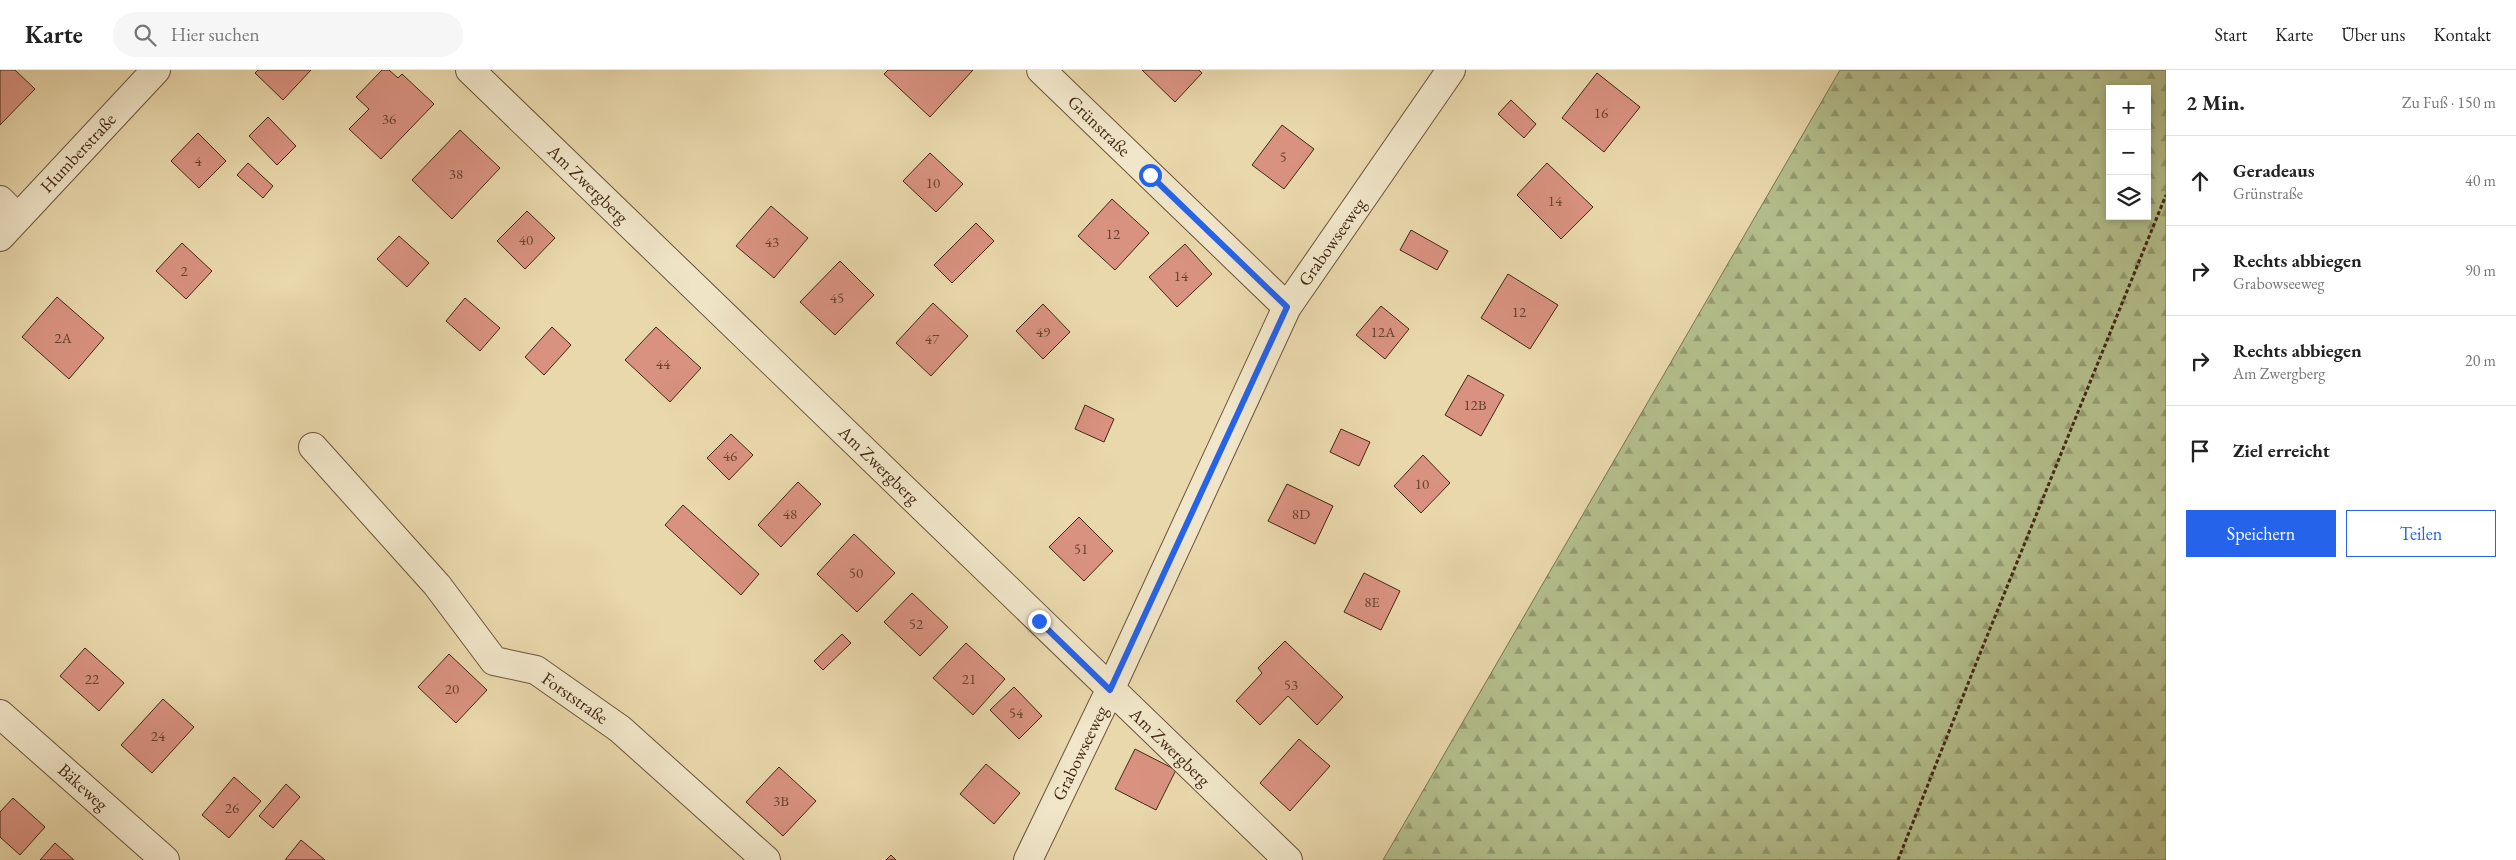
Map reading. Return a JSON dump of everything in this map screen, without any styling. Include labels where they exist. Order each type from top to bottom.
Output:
[{"type":"street","name":"Humberstraße","points":[[6,218],[156,70]]},
{"type":"street","name":"Am Zwergberg","points":[[470,70],[1288,860]]},
{"type":"street","name":"Grünstraße","points":[[1040,70],[1287,307]]},
{"type":"street","name":"Grabowseeweg","points":[[1028,860],[1110,690],[1287,307],[1450,70]]},
{"type":"street","name":"Forststraße","points":[[313,447],[438,585],[494,661],[536,670],[620,730],[766,860]]},
{"type":"street","name":"Bäkeweg","points":[[0,714],[165,860]]},
{"type":"path","points":[[1898,860],[1980,650],[2166,195]]},
{"type":"green space","points":[[1840,70],[2166,70],[2166,860],[1383,860]]},
{"type":"building","points":[[0,70],[15,70],[35,89],[0,125]]},
{"type":"building","points":[[258,70],[311,70],[283,100],[255,73]]},
{"type":"building","points":[[382,70],[389,70],[398,78],[402,74],[434,104],[381,159],[349,129],[369,109],[356,97]]},
{"type":"building","points":[[888,70],[973,70],[930,117],[884,74]]},
{"type":"building","points":[[1142,70],[1199,70],[1202,73],[1175,102]]},
{"type":"building","points":[[1597,73],[1640,107],[1604,152],[1562,118]]},
{"type":"building","points":[[1511,100],[1536,124],[1524,138],[1498,114]]},
{"type":"building","points":[[268,117],[296,146],[277,165],[249,136]]},
{"type":"building","points":[[1282,125],[1314,149],[1284,189],[1252,165]]},
{"type":"building","points":[[460,130],[500,168],[452,219],[412,180]]},
{"type":"building","points":[[198,133],[226,161],[199,188],[171,161]]},
{"type":"building","points":[[930,153],[963,184],[936,212],[903,181]]},
{"type":"building","points":[[248,163],[273,186],[263,198],[237,175]]},
{"type":"building","points":[[1547,163],[1593,207],[1561,239],[1517,195]]},
{"type":"building","points":[[1112,199],[1149,233],[1115,270],[1078,236]]},
{"type":"building","points":[[771,206],[808,238],[774,278],[736,246]]},
{"type":"building","points":[[527,211],[555,238],[525,269],[497,241]]},
{"type":"building","points":[[976,223],[994,241],[952,283],[934,265]]},
{"type":"building","points":[[1411,230],[1448,251],[1437,270],[1400,250]]},
{"type":"building","points":[[399,236],[429,263],[407,287],[377,259]]},
{"type":"building","points":[[182,243],[212,271],[186,299],[156,271]]},
{"type":"building","points":[[1185,244],[1212,274],[1177,307],[1149,277]]},
{"type":"building","points":[[840,261],[874,295],[835,335],[800,302]]},
{"type":"building","points":[[1508,274],[1558,305],[1530,349],[1481,318]]},
{"type":"building","points":[[57,297],[104,338],[69,379],[22,337]]},
{"type":"building","points":[[465,298],[500,328],[480,351],[446,321]]},
{"type":"building","points":[[933,303],[968,336],[931,376],[896,343]]},
{"type":"building","points":[[1043,304],[1070,332],[1043,359],[1016,331]]},
{"type":"building","points":[[1381,306],[1409,329],[1385,359],[1356,335]]},
{"type":"building","points":[[552,327],[571,345],[544,375],[525,357]]},
{"type":"building","points":[[656,327],[701,368],[670,402],[625,360]]},
{"type":"building","points":[[1468,375],[1504,395],[1481,436],[1445,415]]},
{"type":"building","points":[[1085,405],[1114,419],[1104,442],[1075,429]]},
{"type":"building","points":[[1341,429],[1370,442],[1359,466],[1330,452]]},
{"type":"building","points":[[731,434],[753,455],[729,480],[707,458]]},
{"type":"building","points":[[1423,455],[1450,483],[1421,513],[1394,486]]},
{"type":"building","points":[[798,482],[821,504],[781,547],[758,525]]},
{"type":"building","points":[[1287,484],[1333,506],[1315,544],[1268,521]]},
{"type":"building","points":[[683,505],[759,574],[741,595],[665,525]]},
{"type":"building","points":[[1079,517],[1113,551],[1084,581],[1049,547]]},
{"type":"building","points":[[854,534],[895,573],[857,612],[817,574]]},
{"type":"building","points":[[1364,573],[1400,591],[1381,630],[1344,612]]},
{"type":"building","points":[[912,593],[948,627],[920,656],[884,622]]},
{"type":"building","points":[[842,634],[851,643],[823,670],[814,661]]},
{"type":"building","points":[[1285,641],[1343,697],[1317,725],[1288,696],[1260,725],[1236,701],[1262,673],[1258,668]]},
{"type":"building","points":[[966,643],[1005,679],[973,715],[933,678]]},
{"type":"building","points":[[85,648],[124,683],[99,711],[60,676]]},
{"type":"building","points":[[449,654],[487,690],[456,723],[418,687]]},
{"type":"building","points":[[1014,687],[1042,716],[1019,739],[990,710]]},
{"type":"building","points":[[163,699],[194,727],[152,773],[121,745]]},
{"type":"building","points":[[1299,739],[1330,766],[1290,811],[1260,783]]},
{"type":"building","points":[[1135,749],[1176,770],[1156,810],[1115,789]]},
{"type":"building","points":[[986,764],[1020,793],[994,824],[960,794]]},
{"type":"building","points":[[779,767],[816,801],[783,836],[746,802]]},
{"type":"building","points":[[234,777],[261,801],[229,838],[202,815]]},
{"type":"building","points":[[286,784],[300,797],[273,828],[259,816]]},
{"type":"building","points":[[13,798],[45,827],[20,855],[0,837],[0,812]]},
{"type":"building","points":[[301,840],[325,860],[285,860]]},
{"type":"building","points":[[55,843],[74,860],[40,860]]},
{"type":"building","points":[[891,855],[896,860],[886,860]]},
{"type":"route","points":[[1039,621],[1110,690],[1287,307],[1150,175]]}]
